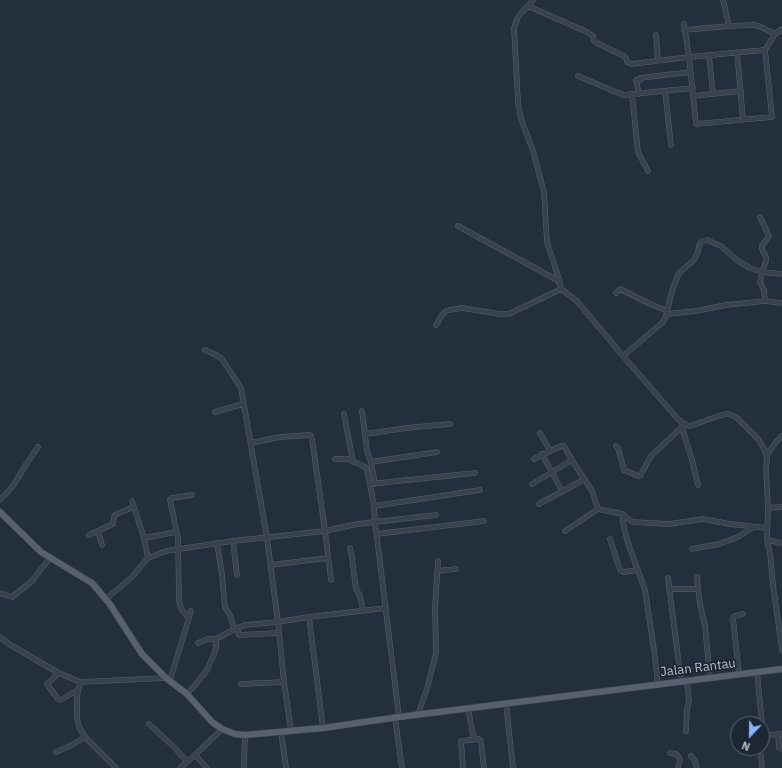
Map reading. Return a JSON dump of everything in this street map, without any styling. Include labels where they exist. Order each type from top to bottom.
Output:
[{"type":"main road","points":[[0,512],[41,552],[92,584],[106,599],[142,654],[168,679],[187,694],[212,722],[222,729]]},
{"type":"main road","name":"Jalan Rantau","points":[[222,729],[235,734],[245,735],[323,728],[397,717],[782,669]]},
{"type":"street","points":[[533,0],[518,17],[514,28],[518,102],[521,119],[533,151],[544,192],[547,242],[561,286]]},
{"type":"street","points":[[723,0],[729,26]]},
{"type":"street","points":[[528,6],[587,32],[592,35],[597,43],[624,56],[630,64],[766,50]]},
{"type":"street","points":[[684,24],[691,72],[696,124],[772,117],[766,50],[775,34],[782,29]]},
{"type":"street","points":[[684,30],[729,26],[757,26],[775,34]]},
{"type":"street","points":[[656,35],[658,61]]},
{"type":"street","points":[[737,52],[743,120]]},
{"type":"street","points":[[709,55],[713,94]]},
{"type":"street","points":[[639,94],[636,80],[640,80],[640,78],[691,72]]},
{"type":"street","points":[[578,76],[620,94],[626,95],[692,88]]},
{"type":"street","points":[[666,91],[671,145]]},
{"type":"street","points":[[693,96],[740,91]]},
{"type":"street","points":[[632,95],[638,152],[648,171]]},
{"type":"street","points":[[760,217],[770,236],[762,246],[766,257],[760,282],[764,290],[764,301]]},
{"type":"street","points":[[458,226],[557,280],[561,286],[577,301],[684,426],[698,485]]},
{"type":"street","points":[[623,356],[663,322],[679,273],[694,260],[703,240],[707,240],[721,246],[738,261],[750,268],[762,272],[782,274]]},
{"type":"street","points":[[436,325],[442,315],[449,310],[462,308],[500,314],[510,314],[561,286]]},
{"type":"street","points":[[616,292],[620,289],[667,312],[696,311],[726,305],[764,301],[782,303]]},
{"type":"street","points":[[205,350],[222,359],[239,385],[251,443],[272,565],[284,682],[292,731]]},
{"type":"street","points":[[215,412],[243,404]]},
{"type":"street","points":[[362,411],[367,451],[371,462],[376,534],[386,608],[402,768]]},
{"type":"street","points":[[344,414],[353,462]]},
{"type":"street","points":[[616,446],[618,448],[624,470],[640,476],[651,456],[684,426],[689,426],[725,414],[736,417],[759,440],[765,451],[767,460]]},
{"type":"street","points":[[365,434],[450,424]]},
{"type":"street","points":[[540,433],[550,451]]},
{"type":"street","points":[[251,443],[280,437],[310,435],[312,439],[331,580]]},
{"type":"street","points":[[782,436],[768,453],[766,469],[768,508],[767,540],[770,553],[782,650]]},
{"type":"street","points":[[534,459],[542,454],[564,446],[592,491],[598,509]]},
{"type":"street","points":[[0,500],[13,486],[38,448]]},
{"type":"street","points":[[371,462],[437,452]]},
{"type":"street","points":[[542,454],[562,491]]},
{"type":"street","points":[[335,459],[348,459],[366,468],[372,484]]},
{"type":"street","points":[[532,484],[572,460]]},
{"type":"street","points":[[372,484],[475,473]]},
{"type":"street","points":[[539,504],[584,478]]},
{"type":"street","points":[[374,506],[480,490]]},
{"type":"street","points":[[189,618],[182,610],[179,601],[178,549],[170,499],[192,495]]},
{"type":"street","points":[[132,501],[144,538],[148,558]]},
{"type":"street","points":[[90,535],[113,524],[115,515],[133,507]]},
{"type":"street","points":[[768,508],[782,507]]},
{"type":"street","points":[[564,531],[598,509],[625,515],[634,522],[669,524],[703,519],[767,528]]},
{"type":"street","points":[[622,514],[628,543],[645,590],[658,684]]},
{"type":"street","points":[[106,599],[132,577],[148,558],[166,551],[217,543],[325,531],[343,526],[436,515]]},
{"type":"street","points":[[376,534],[484,521]]},
{"type":"street","points":[[692,549],[720,544],[738,537],[754,527]]},
{"type":"street","points":[[98,531],[102,545]]},
{"type":"street","points":[[144,538],[176,532]]},
{"type":"street","points":[[610,538],[620,570],[623,572],[638,570]]},
{"type":"street","points":[[767,540],[782,543]]},
{"type":"street","points":[[233,541],[237,575]]},
{"type":"street","points":[[217,543],[225,609],[230,615],[239,635],[279,633]]},
{"type":"street","points":[[350,548],[356,589],[360,596],[362,610]]},
{"type":"street","points":[[0,593],[12,597],[31,582],[50,558]]},
{"type":"street","points":[[272,565],[328,558]]},
{"type":"street","points":[[418,715],[428,685],[436,653],[435,608],[438,561]]},
{"type":"street","points":[[437,571],[456,569]]},
{"type":"street","points":[[697,577],[700,604],[705,626],[710,678]]},
{"type":"street","points":[[668,578],[684,681],[689,700],[686,709],[686,731]]},
{"type":"street","points":[[669,589],[698,589]]},
{"type":"street","points":[[198,643],[208,639],[216,639],[236,628],[251,624],[386,608]]},
{"type":"street","points":[[0,637],[9,644],[59,673],[80,682],[168,679],[191,611]]},
{"type":"street","points":[[739,674],[733,617],[743,614]]},
{"type":"street","points":[[309,617],[323,728]]},
{"type":"street","points":[[187,694],[207,670],[216,648],[216,639]]},
{"type":"street","points":[[756,672],[763,733],[766,735],[780,734],[779,748],[782,749]]},
{"type":"street","points":[[59,673],[47,684],[59,700],[79,689]]},
{"type":"street","points":[[80,682],[77,697],[76,718],[79,727],[85,737],[116,768]]},
{"type":"street","points":[[241,684],[284,682]]},
{"type":"street","points":[[506,704],[512,768]]},
{"type":"street","points":[[468,708],[474,740]]},
{"type":"street","points":[[149,724],[175,748],[187,762]]},
{"type":"street","points":[[180,768],[222,729]]},
{"type":"street","points":[[281,732],[286,768]]},
{"type":"street","points":[[244,768],[245,735]]},
{"type":"street","points":[[56,752],[85,737]]},
{"type":"street","points":[[463,768],[462,740],[479,739],[481,741],[484,768]]},
{"type":"street","points":[[670,753],[676,754],[679,757],[680,760],[678,768]]},
{"type":"street","points":[[195,755],[207,768]]},
{"type":"street","points":[[691,756],[695,761],[697,768]]},
{"type":"street","points":[[761,756],[762,768]]}]
